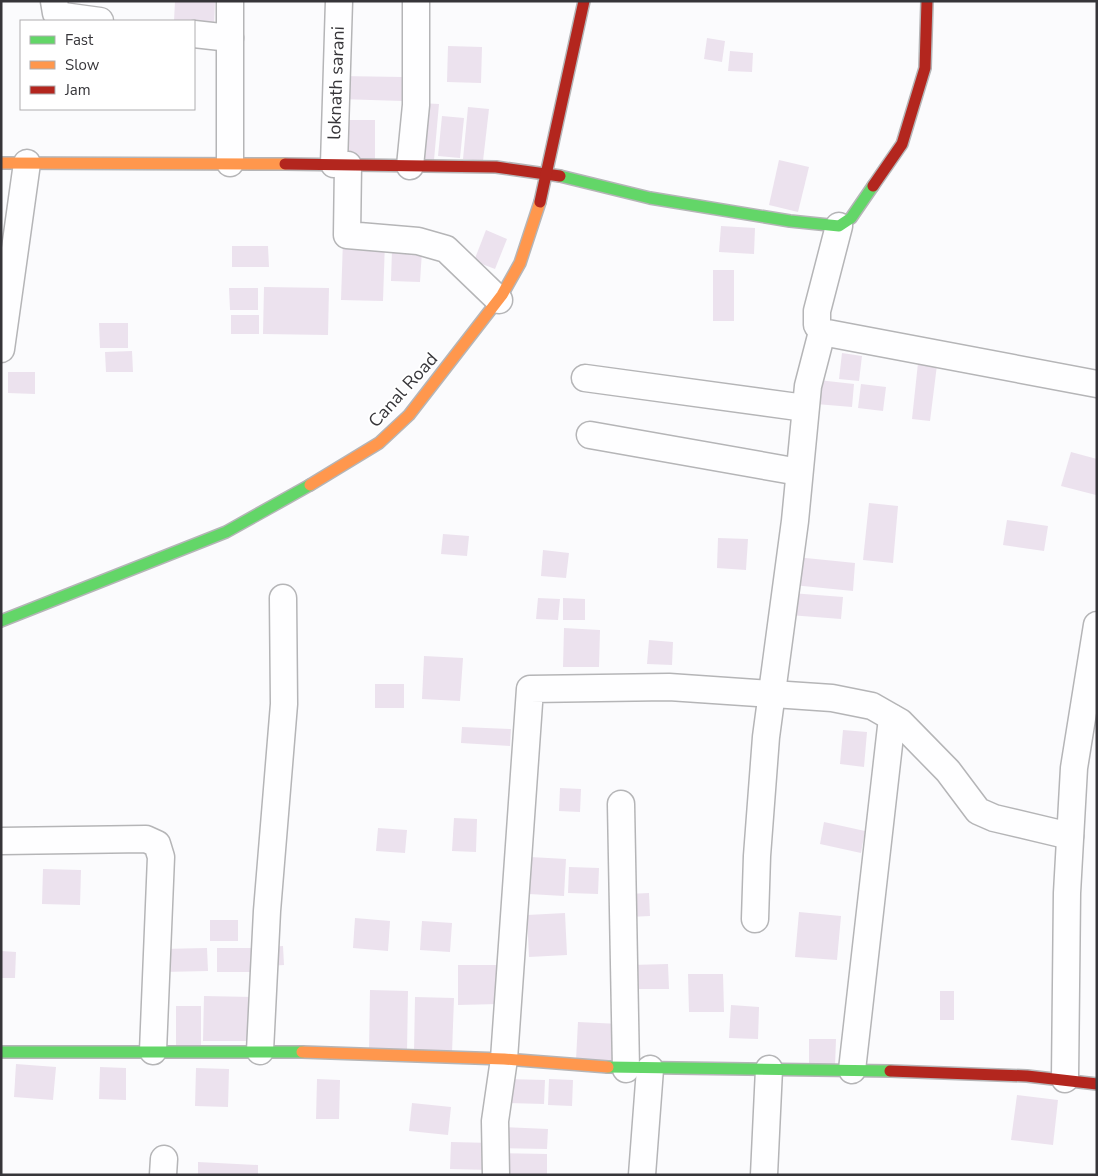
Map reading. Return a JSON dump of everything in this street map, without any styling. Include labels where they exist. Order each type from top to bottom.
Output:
[{"type":"street","points":[[54,1],[56,13],[63,16],[93,20]]},
{"type":"street","points":[[230,1],[230,163]]},
{"type":"street","name":"loknath sarani","points":[[338,1],[341,165],[347,235],[418,241],[446,249],[499,300]]},
{"type":"street","points":[[410,166],[416,105],[416,1]]},
{"type":"street","name":"Canal Road","points":[[1,621],[31,611],[226,532],[316,483],[379,443],[409,415],[499,300],[520,263],[539,208],[584,1]]},
{"type":"street","points":[[1,162],[496,167],[561,176],[668,201],[790,221],[839,226],[851,218],[902,144],[925,68],[927,1]]},
{"type":"street","points":[[195,34],[230,38]]},
{"type":"street","points":[[1,349],[27,163]]},
{"type":"street","points":[[839,226],[818,311],[817,325],[822,332],[1097,384]]},
{"type":"street","points":[[755,919],[761,791],[772,694],[795,521],[808,386],[822,332]]},
{"type":"street","points":[[585,378],[805,408]]},
{"type":"street","points":[[590,435],[799,472]]},
{"type":"street","points":[[260,1051],[267,911],[284,704],[283,598]]},
{"type":"street","points":[[1065,1079],[1070,836],[1074,768],[1097,625]]},
{"type":"street","points":[[496,1175],[495,1121],[504,1059],[530,689],[669,687],[848,701],[872,706],[900,722],[948,771],[978,811],[994,818],[1070,836]]},
{"type":"street","points":[[852,1070],[892,718]]},
{"type":"street","points":[[622,804],[638,1069],[642,1175]]},
{"type":"street","points":[[1,841],[146,839],[157,844],[161,857],[153,1051]]},
{"type":"street","points":[[1,1052],[260,1051],[504,1059],[638,1069],[918,1071],[1065,1079],[1097,1084]]},
{"type":"street","points":[[764,1175],[769,1069]]},
{"type":"building","points":[[175,1],[215,1],[214,28],[195,20],[174,20]]},
{"type":"building","points":[[707,38],[725,41],[722,62],[704,59]]},
{"type":"building","points":[[448,46],[482,47],[481,83],[447,82]]},
{"type":"building","points":[[730,51],[753,53],[752,72],[728,71]]},
{"type":"building","points":[[340,76],[403,77],[402,101],[340,99]]},
{"type":"building","points":[[419,103],[439,104],[434,160],[415,159]]},
{"type":"building","points":[[468,107],[489,109],[483,161],[463,159]]},
{"type":"building","points":[[442,116],[464,118],[460,158],[438,156]]},
{"type":"building","points":[[349,120],[375,120],[375,160],[349,160]]},
{"type":"building","points":[[779,160],[809,167],[798,212],[769,205]]},
{"type":"building","points":[[721,226],[755,228],[754,254],[719,252]]},
{"type":"building","points":[[486,230],[507,239],[495,269],[474,261]]},
{"type":"building","points":[[343,240],[385,241],[383,301],[341,300]]},
{"type":"building","points":[[232,246],[268,246],[269,267],[232,267]]},
{"type":"building","points":[[392,250],[422,251],[420,282],[391,281]]},
{"type":"building","points":[[713,270],[734,270],[734,321],[713,321]]},
{"type":"building","points":[[264,287],[329,288],[328,335],[263,334]]},
{"type":"building","points":[[229,288],[258,288],[258,310],[230,310]]},
{"type":"building","points":[[231,315],[259,315],[259,334],[231,334]]},
{"type":"building","points":[[99,323],[128,323],[128,348],[100,348]]},
{"type":"building","points":[[132,351],[133,372],[106,372],[105,352]]},
{"type":"building","points":[[842,353],[862,356],[859,381],[839,379]]},
{"type":"building","points":[[918,363],[937,365],[930,421],[912,419]]},
{"type":"building","points":[[8,372],[35,372],[35,394],[8,393]]},
{"type":"building","points":[[818,380],[854,384],[852,407],[816,404]]},
{"type":"building","points":[[861,384],[886,387],[883,411],[858,408]]},
{"type":"building","points":[[1071,452],[1097,459],[1096,495],[1061,486]]},
{"type":"building","points":[[869,503],[898,506],[893,563],[863,560]]},
{"type":"building","points":[[1007,520],[1048,526],[1044,551],[1003,545]]},
{"type":"building","points":[[443,534],[469,536],[467,556],[441,554]]},
{"type":"building","points":[[718,538],[748,539],[746,570],[717,568]]},
{"type":"building","points":[[543,550],[569,553],[566,578],[541,576]]},
{"type":"building","points":[[796,557],[855,563],[853,591],[793,585]]},
{"type":"building","points":[[791,593],[843,597],[841,619],[789,615]]},
{"type":"building","points":[[538,598],[560,599],[558,620],[536,619]]},
{"type":"building","points":[[563,598],[585,599],[585,620],[563,620]]},
{"type":"building","points":[[564,628],[600,630],[599,667],[563,667]]},
{"type":"building","points":[[649,640],[673,642],[672,665],[647,664]]},
{"type":"building","points":[[424,656],[463,658],[460,701],[422,699]]},
{"type":"building","points":[[375,684],[404,684],[404,708],[375,708]]},
{"type":"building","points":[[462,727],[511,729],[510,746],[461,743]]},
{"type":"building","points":[[843,730],[867,732],[864,767],[840,764]]},
{"type":"building","points":[[560,788],[581,789],[580,812],[559,811]]},
{"type":"building","points":[[454,818],[477,819],[476,852],[452,851]]},
{"type":"building","points":[[824,822],[865,831],[861,853],[820,844]]},
{"type":"building","points":[[378,828],[407,830],[405,853],[376,851]]},
{"type":"building","points":[[530,857],[566,859],[564,896],[529,894]]},
{"type":"building","points":[[569,867],[599,868],[598,894],[568,893]]},
{"type":"building","points":[[43,869],[81,870],[80,905],[42,904]]},
{"type":"building","points":[[649,893],[650,916],[629,917],[628,894]]},
{"type":"building","points":[[799,912],[841,916],[837,960],[795,957]]},
{"type":"building","points":[[565,913],[567,955],[529,957],[527,915]]},
{"type":"building","points":[[355,918],[390,921],[388,951],[353,948]]},
{"type":"building","points":[[210,920],[238,920],[238,941],[210,941]]},
{"type":"building","points":[[422,921],[452,923],[450,952],[420,950]]},
{"type":"building","points":[[283,946],[284,965],[268,966],[267,947]]},
{"type":"building","points":[[207,948],[208,971],[163,972],[162,949]]},
{"type":"building","points":[[217,948],[253,948],[253,972],[217,972]]},
{"type":"building","points":[[1,951],[16,952],[15,978],[1,978]]},
{"type":"building","points":[[668,964],[669,989],[632,989],[631,965]]},
{"type":"building","points":[[458,965],[499,965],[499,1004],[458,1005]]},
{"type":"building","points":[[688,974],[723,974],[724,1012],[689,1012]]},
{"type":"building","points":[[370,990],[408,991],[407,1052],[369,1052]]},
{"type":"building","points":[[940,991],[954,991],[954,1020],[940,1020]]},
{"type":"building","points":[[204,996],[253,997],[253,1041],[203,1041]]},
{"type":"building","points":[[415,997],[454,998],[452,1053],[414,1052]]},
{"type":"building","points":[[731,1005],[759,1007],[758,1039],[729,1038]]},
{"type":"building","points":[[176,1006],[201,1006],[201,1049],[176,1049]]},
{"type":"building","points":[[578,1022],[620,1024],[618,1063],[576,1060]]},
{"type":"building","points":[[809,1039],[836,1039],[835,1067],[809,1066]]},
{"type":"building","points":[[16,1064],[56,1067],[53,1100],[14,1097]]},
{"type":"building","points":[[100,1067],[126,1068],[126,1100],[99,1099]]},
{"type":"building","points":[[196,1068],[229,1069],[228,1107],[195,1106]]},
{"type":"building","points":[[317,1079],[340,1080],[339,1119],[316,1119]]},
{"type":"building","points":[[506,1079],[545,1080],[544,1104],[506,1103]]},
{"type":"building","points":[[549,1079],[573,1080],[572,1106],[548,1105]]},
{"type":"building","points":[[1017,1095],[1058,1100],[1053,1145],[1011,1140]]},
{"type":"building","points":[[412,1103],[451,1107],[448,1135],[409,1131]]},
{"type":"building","points":[[503,1127],[548,1129],[547,1149],[502,1148]]},
{"type":"building","points":[[451,1142],[492,1143],[491,1170],[450,1169]]},
{"type":"building","points":[[500,1153],[547,1154],[547,1175],[499,1175]]},
{"type":"building","points":[[198,1162],[258,1165],[258,1175],[198,1175]]},
{"type":"traffic: fast","points":[[560,176],[650,198],[790,221],[839,226],[851,218],[873,186]]},
{"type":"traffic: fast","points":[[1,621],[226,532],[310,485]]},
{"type":"traffic: fast","points":[[1,1052],[302,1052]]},
{"type":"traffic: fast","points":[[608,1067],[890,1071]]},
{"type":"traffic: slow","points":[[1,163],[285,164]]},
{"type":"traffic: slow","points":[[310,485],[379,443],[409,415],[502,295],[520,263],[540,202]]},
{"type":"traffic: slow","points":[[302,1052],[504,1059],[608,1067]]},
{"type":"traffic: jam","points":[[540,202],[584,1]]},
{"type":"traffic: jam","points":[[873,186],[902,144],[925,68],[927,1]]},
{"type":"traffic: jam","points":[[285,164],[496,167],[560,176]]},
{"type":"traffic: jam","points":[[890,1071],[1027,1076],[1097,1084]]}]
